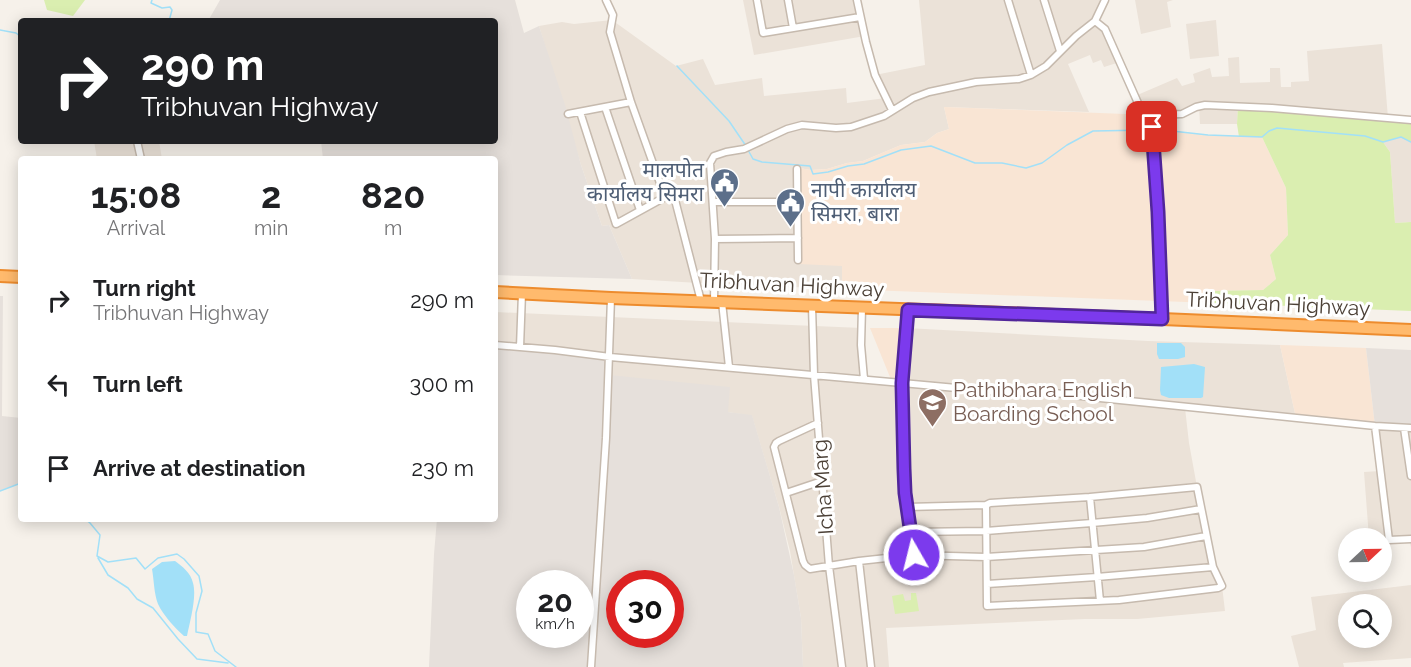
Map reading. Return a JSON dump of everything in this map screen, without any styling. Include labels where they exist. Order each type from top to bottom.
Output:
[{"type":"highway","points":[[0,276],[18,277]]},
{"type":"highway","name":"Tribhuvan Highway","points":[[498,292],[1411,330]]},
{"type":"street","points":[[606,0],[613,15],[610,32],[631,102],[665,197]]},
{"type":"street","points":[[757,0],[763,33],[860,17]]},
{"type":"street","points":[[788,0],[794,28]]},
{"type":"street","points":[[857,0],[875,75],[892,110]]},
{"type":"street","points":[[1008,0],[1031,75]]},
{"type":"street","points":[[1044,0],[1060,51]]},
{"type":"street","points":[[729,367],[718,302],[710,163],[714,156],[747,148],[787,129],[802,125],[851,127],[884,116],[913,98],[929,92],[976,82],[1019,80],[1046,66],[1095,21],[1105,0]]},
{"type":"street","points":[[1095,21],[1105,29],[1142,112],[1151,115],[1182,114],[1205,105],[1272,108],[1411,120]]},
{"type":"street","points":[[568,114],[631,102]]},
{"type":"street","points":[[605,107],[640,210]]},
{"type":"street","points":[[580,112],[616,224],[665,197],[674,196],[700,301]]},
{"type":"street","points":[[1151,115],[1162,319]]},
{"type":"street","points":[[797,169],[798,260]]},
{"type":"street","points":[[713,202],[798,202]]},
{"type":"street","points":[[715,239],[798,238]]},
{"type":"street","points":[[520,347],[522,293]]},
{"type":"street","points":[[591,667],[606,438],[611,298]]},
{"type":"street","name":"Icha Marg","points":[[813,306],[814,375],[822,481],[829,566],[842,667]]},
{"type":"street","points":[[862,308],[861,345],[864,379]]},
{"type":"street","points":[[908,310],[902,383],[904,469],[914,555]]},
{"type":"street","points":[[498,345],[1000,392],[1054,393],[1408,428],[1411,476]]},
{"type":"street","points":[[818,423],[776,443],[775,452],[805,565],[810,569],[914,555],[986,557],[1144,547],[1206,536]]},
{"type":"street","points":[[1375,426],[1389,540],[1411,539]]},
{"type":"street","points":[[786,493],[822,481]]},
{"type":"street","points":[[907,507],[986,505],[1197,487],[1213,567],[1222,586],[1166,595],[1100,601],[987,606],[986,505]]},
{"type":"street","points":[[1089,497],[1100,601]]},
{"type":"street","points":[[911,532],[986,531],[1092,523],[1147,518],[1201,508]]},
{"type":"street","points":[[859,561],[871,667]]},
{"type":"street","points":[[987,584],[1213,567]]},
{"type":"shaded area","points":[[220,0],[515,0],[524,33],[539,26],[602,226],[609,225],[632,279],[498,275],[498,156],[323,156],[321,144],[498,144],[498,18],[210,18]]},
{"type":"shaded area","points":[[743,0],[857,0],[865,36],[754,55]]},
{"type":"shaded area","points":[[919,0],[1106,0],[1095,21],[1105,29],[1120,62],[1104,67],[1101,60],[1093,63],[1090,55],[1068,64],[1089,112],[944,107],[949,129],[937,133],[925,142],[901,145],[863,161],[827,169],[799,168],[842,266],[842,289],[632,279],[609,225],[602,226],[539,26],[562,22],[574,24],[612,20],[676,66],[703,59],[715,85],[762,78],[764,96],[846,88],[847,103],[886,98],[875,75],[925,65]]},
{"type":"shaded area","points":[[1135,0],[1173,0],[1167,2],[1171,27],[1141,34]]},
{"type":"shaded area","points":[[1216,20],[1219,56],[1190,59],[1186,24]]},
{"type":"shaded area","points":[[1382,44],[1388,118],[1238,107],[1237,124],[1200,124],[1199,106],[1182,114],[1142,112],[1135,96],[1177,78],[1182,86],[1195,82],[1193,74],[1210,68],[1212,77],[1229,76],[1228,58],[1239,57],[1240,83],[1270,82],[1270,68],[1280,68],[1281,87],[1291,87],[1291,82],[1309,81],[1307,51]]},
{"type":"shaded area","points":[[944,107],[1151,115],[1153,132],[1157,129],[1208,135],[1262,137],[1286,188],[1288,235],[1270,255],[1276,279],[1263,290],[1212,291],[1212,303],[842,289],[842,266],[799,264],[799,168],[827,169],[863,161],[901,145],[925,142],[937,133],[949,129]]},
{"type":"shaded area","points":[[1401,137],[1411,142],[1411,222],[1395,223],[1390,152],[1383,142]]},
{"type":"shaded area","points":[[94,144],[160,144],[162,156],[96,156]]},
{"type":"shaded area","points":[[0,296],[3,296],[2,416],[18,418],[18,484],[0,491]]},
{"type":"shaded area","points":[[498,312],[862,328],[864,379],[902,383],[906,328],[1148,341],[1280,345],[1296,418],[1185,408],[1206,536],[1222,586],[1225,611],[1137,619],[1085,619],[886,628],[889,667],[803,667],[801,618],[790,551],[752,416],[728,412],[609,375],[498,346]]},
{"type":"shaded area","points":[[870,328],[906,328],[902,383],[892,382]]},
{"type":"shaded area","points":[[498,345],[610,357],[609,375],[730,387],[728,412],[752,415],[779,507],[801,618],[803,667],[429,667],[437,522],[498,522]]},
{"type":"shaded area","points":[[1280,345],[1366,348],[1375,426],[1296,418]]},
{"type":"shaded area","points":[[1366,348],[1411,350],[1411,428],[1375,426]]},
{"type":"shaded area","points":[[1384,427],[1411,428],[1411,547],[1409,539],[1392,540],[1392,528],[1368,528],[1364,472],[1380,471],[1375,430]]},
{"type":"shaded area","points":[[1411,585],[1411,658],[1343,663],[1344,667],[1299,667],[1291,636],[1316,630],[1311,597]]},
{"type":"green space","points":[[44,0],[85,0],[73,16],[47,10]]},
{"type":"green space","points":[[1238,106],[1411,120],[1411,142],[1401,137],[1383,142],[1390,152],[1395,223],[1411,222],[1411,311],[1212,303],[1212,291],[1263,290],[1276,279],[1270,255],[1288,235],[1286,188],[1262,137],[1239,137]]},
{"type":"green space","points":[[911,593],[916,593],[919,611],[895,614],[892,596],[903,594],[905,601],[911,600]]},
{"type":"water","points":[[1157,343],[1181,343],[1185,347],[1185,357],[1159,359]]},
{"type":"water","points":[[1194,364],[1205,367],[1203,397],[1169,398],[1161,395],[1161,367]]},
{"type":"water","points":[[175,561],[188,573],[194,589],[193,609],[187,636],[184,636],[163,613],[155,591],[152,569],[162,562]]},
{"type":"waterway","points":[[152,0],[151,3],[162,8],[170,7],[172,10],[170,18]]},
{"type":"waterway","points":[[0,30],[18,35]]},
{"type":"waterway","points":[[677,66],[729,121],[746,146]]},
{"type":"waterway","points":[[1154,129],[1208,135],[1262,137],[1277,128],[1365,136],[1383,142],[1401,137],[1411,142]]},
{"type":"waterway","points":[[748,150],[753,159],[762,162],[810,166],[813,174],[864,164],[901,150],[931,146],[975,163],[1002,163],[1026,168],[1042,163],[1067,145],[1093,131],[1150,130]]},
{"type":"waterway","points":[[0,491],[18,484]]},
{"type":"waterway","points":[[89,522],[100,535],[97,556],[108,562],[136,558],[145,569],[158,558],[177,554],[184,559],[199,576],[202,591],[196,613],[196,632],[208,634],[215,651],[236,667]]},
{"type":"waterway","points":[[98,558],[108,575],[128,588],[137,599],[153,608],[197,659],[228,663]]},
{"type":"place","name":"मालपोत कार्यालय सिमरा","points":[[725,208]]},
{"type":"place","name":"नापी कार्यालय सिमरा, बारा","points":[[790,228]]},
{"type":"place","name":"Pathibhara English Boarding School","points":[[932,428]]},
{"type":"route","points":[[914,555],[904,469],[902,383],[908,310],[1162,319],[1152,127]]}]
